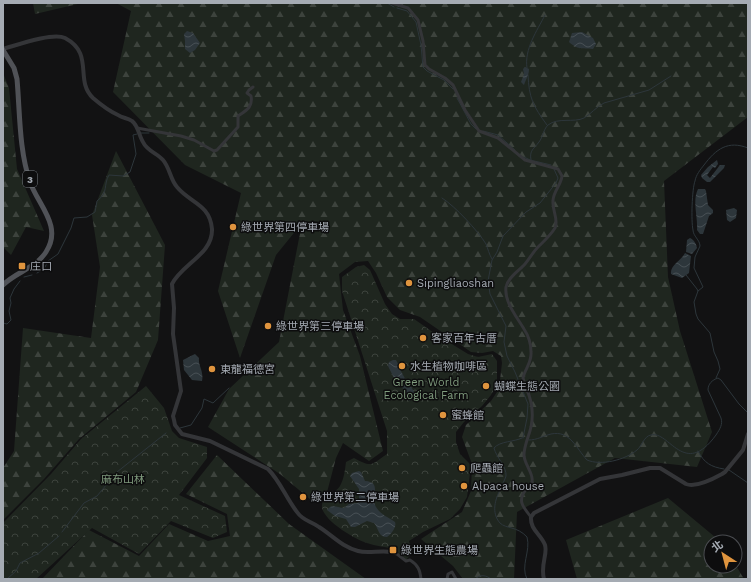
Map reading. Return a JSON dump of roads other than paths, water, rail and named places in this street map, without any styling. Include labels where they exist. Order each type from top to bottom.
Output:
[{"type":"main road","name":"3","points":[[3,50],[14,68],[17,79],[25,163],[31,183],[49,218],[51,225],[51,236],[47,252],[39,261],[15,276],[3,286]]},
{"type":"street","points":[[392,3],[408,8],[418,20],[422,34],[425,65],[453,85],[465,110],[479,131],[498,138],[525,160],[558,170],[562,176],[561,182],[553,197],[556,221],[555,227],[547,239],[538,246],[525,264],[511,277],[506,289],[507,299],[517,320],[526,332],[531,351],[530,362],[523,378],[532,405],[524,460],[533,480],[522,495],[521,499],[531,517],[534,530],[546,547],[542,568],[544,579]]},
{"type":"street","points":[[3,50],[49,37],[63,37],[76,46],[83,59],[85,87],[90,95],[116,115],[132,121],[137,128],[143,143],[166,164],[176,186],[199,204],[209,216],[212,228],[211,240],[204,251],[179,273],[172,284],[174,308],[173,334],[181,392],[173,416],[175,425],[182,434],[210,440],[268,469],[288,500],[303,519],[316,524],[348,548],[359,552],[391,552],[397,554],[406,561],[410,560],[414,562],[417,566],[421,579]]},
{"type":"street","points":[[137,128],[181,136],[194,140],[214,151],[217,150],[238,127],[238,116],[250,108],[252,102],[251,96],[247,93],[252,87]]},
{"type":"street","points":[[531,517],[534,513],[560,501],[600,479],[650,468],[660,468],[686,484],[693,486],[698,485],[725,472],[743,450],[748,434]]},
{"type":"street","points":[[447,579],[448,574],[452,572],[456,579]]},
{"type":"water","points":[[187,31],[193,33],[200,43],[195,50],[190,53],[185,49],[184,34]]},
{"type":"water","points":[[582,32],[593,38],[596,44],[593,49],[577,47],[569,42],[572,33]]},
{"type":"water","points":[[525,67],[529,69],[524,85],[521,82],[524,74],[523,69]]},
{"type":"water","points":[[717,160],[718,164],[715,168],[713,167],[707,175],[710,178],[720,165],[725,165],[724,168],[710,182],[707,182],[701,175]]},
{"type":"water","points":[[698,189],[705,189],[708,205],[713,210],[713,213],[709,216],[703,234],[700,234],[697,230],[695,199]]},
{"type":"water","points":[[734,208],[737,210],[736,218],[730,222],[727,220],[726,210]]},
{"type":"water","points":[[690,238],[695,242],[697,248],[692,254],[686,252],[687,240]]},
{"type":"water","points":[[685,253],[691,256],[689,273],[682,278],[671,274],[672,268]]},
{"type":"water","points":[[195,354],[199,358],[202,381],[192,380],[184,370],[183,360]]},
{"type":"water","points":[[396,360],[416,398],[409,401],[406,392],[395,380],[388,366],[389,362]]},
{"type":"water","points":[[359,471],[361,472],[365,481],[370,482],[375,487],[374,499],[378,510],[395,522],[392,532],[387,537],[380,534],[374,523],[367,521],[355,527],[351,527],[346,519],[335,516],[327,510],[333,506],[344,508],[349,504],[358,503],[359,489],[350,476],[352,473]]},
{"type":"waterway","points":[[387,3],[394,7]]},
{"type":"waterway","points":[[397,8],[407,11],[416,22],[421,45],[423,67],[427,71],[444,80],[453,89]]},
{"type":"waterway","points":[[527,68],[527,54],[529,47],[545,15]]},
{"type":"waterway","points":[[528,75],[529,90],[533,102],[547,125]]},
{"type":"waterway","points":[[531,160],[531,152],[540,140],[548,125],[556,121],[584,118],[604,103],[649,90],[671,76]]},
{"type":"waterway","points":[[457,98],[471,124],[476,129]]},
{"type":"waterway","points":[[483,131],[498,135],[515,150]]},
{"type":"waterway","points":[[141,133],[149,133]]},
{"type":"waterway","points":[[37,273],[44,269],[48,261],[58,254],[71,228],[74,218],[87,217],[95,212],[97,201],[103,195],[109,175],[123,176],[130,172],[136,154],[133,135],[137,134]]},
{"type":"waterway","points":[[698,291],[703,287],[694,268],[695,257],[700,246],[693,232],[692,226],[694,185],[697,175],[713,154],[718,150],[734,145],[748,148]]},
{"type":"waterway","points":[[524,157],[551,165]]},
{"type":"waterway","points":[[523,438],[528,404],[507,356],[504,342],[506,326],[490,294],[488,281],[492,260],[497,252],[503,236],[526,212],[540,203],[556,183],[558,178],[554,169]]},
{"type":"waterway","points":[[442,198],[460,213],[478,232],[486,244],[492,259]]},
{"type":"waterway","points":[[24,277],[32,275]]},
{"type":"waterway","points":[[686,275],[698,291],[694,302],[696,314],[698,319],[710,333],[714,352],[720,369],[716,378]]},
{"type":"waterway","points":[[3,323],[7,324],[11,320],[9,311],[11,303],[10,298],[20,281]]},
{"type":"waterway","points":[[529,440],[558,433],[568,437],[587,460],[593,462],[613,461],[626,457],[637,450],[645,439],[651,435],[658,435],[678,450],[686,453],[695,453],[705,447],[716,435],[721,426],[721,418],[708,390],[711,382],[718,378],[748,413]]},
{"type":"waterway","points":[[180,428],[191,425],[202,408],[204,399],[213,403],[229,388]]},
{"type":"waterway","points":[[62,532],[84,503],[97,496],[117,472],[166,433]]},
{"type":"waterway","points":[[522,438],[500,444],[494,448],[506,473],[497,497],[495,510],[497,519],[502,525],[516,529],[527,537],[528,548],[525,564],[525,574],[527,579]]},
{"type":"waterway","points":[[698,451],[708,464],[724,469]]},
{"type":"waterway","points":[[729,470],[748,483]]},
{"type":"waterway","points":[[7,579],[16,571],[20,563],[39,553],[59,536]]},
{"type":"waterway","points":[[475,579],[479,576],[491,579]]},
{"type":"place","name":"綠世界第四停車場","points":[[233,227]]},
{"type":"place","name":"庄口","points":[[22,266]]},
{"type":"place","name":"Sipingliaoshan","points":[[409,283]]},
{"type":"place","name":"綠世界第三停車場","points":[[268,326]]},
{"type":"place","name":"客家百年古厝","points":[[423,338]]},
{"type":"place","name":"水生植物咖啡區","points":[[402,366]]},
{"type":"place","name":"東龍福德宮","points":[[212,369]]},
{"type":"place","name":"蝴蝶生態公園","points":[[486,386]]},
{"type":"place","name":"蜜蜂館","points":[[443,415]]},
{"type":"place","name":"爬蟲館","points":[[462,468]]},
{"type":"place","name":"Alpaca house","points":[[464,486]]},
{"type":"place","name":"綠世界第二停車場","points":[[303,497]]},
{"type":"place","name":"綠世界生態農場","points":[[393,550]]},
{"type":"park label","name":"Green World Ecological Farm","points":[[426,388]]},
{"type":"park label","name":"麻布山林","points":[[123,479]]}]
